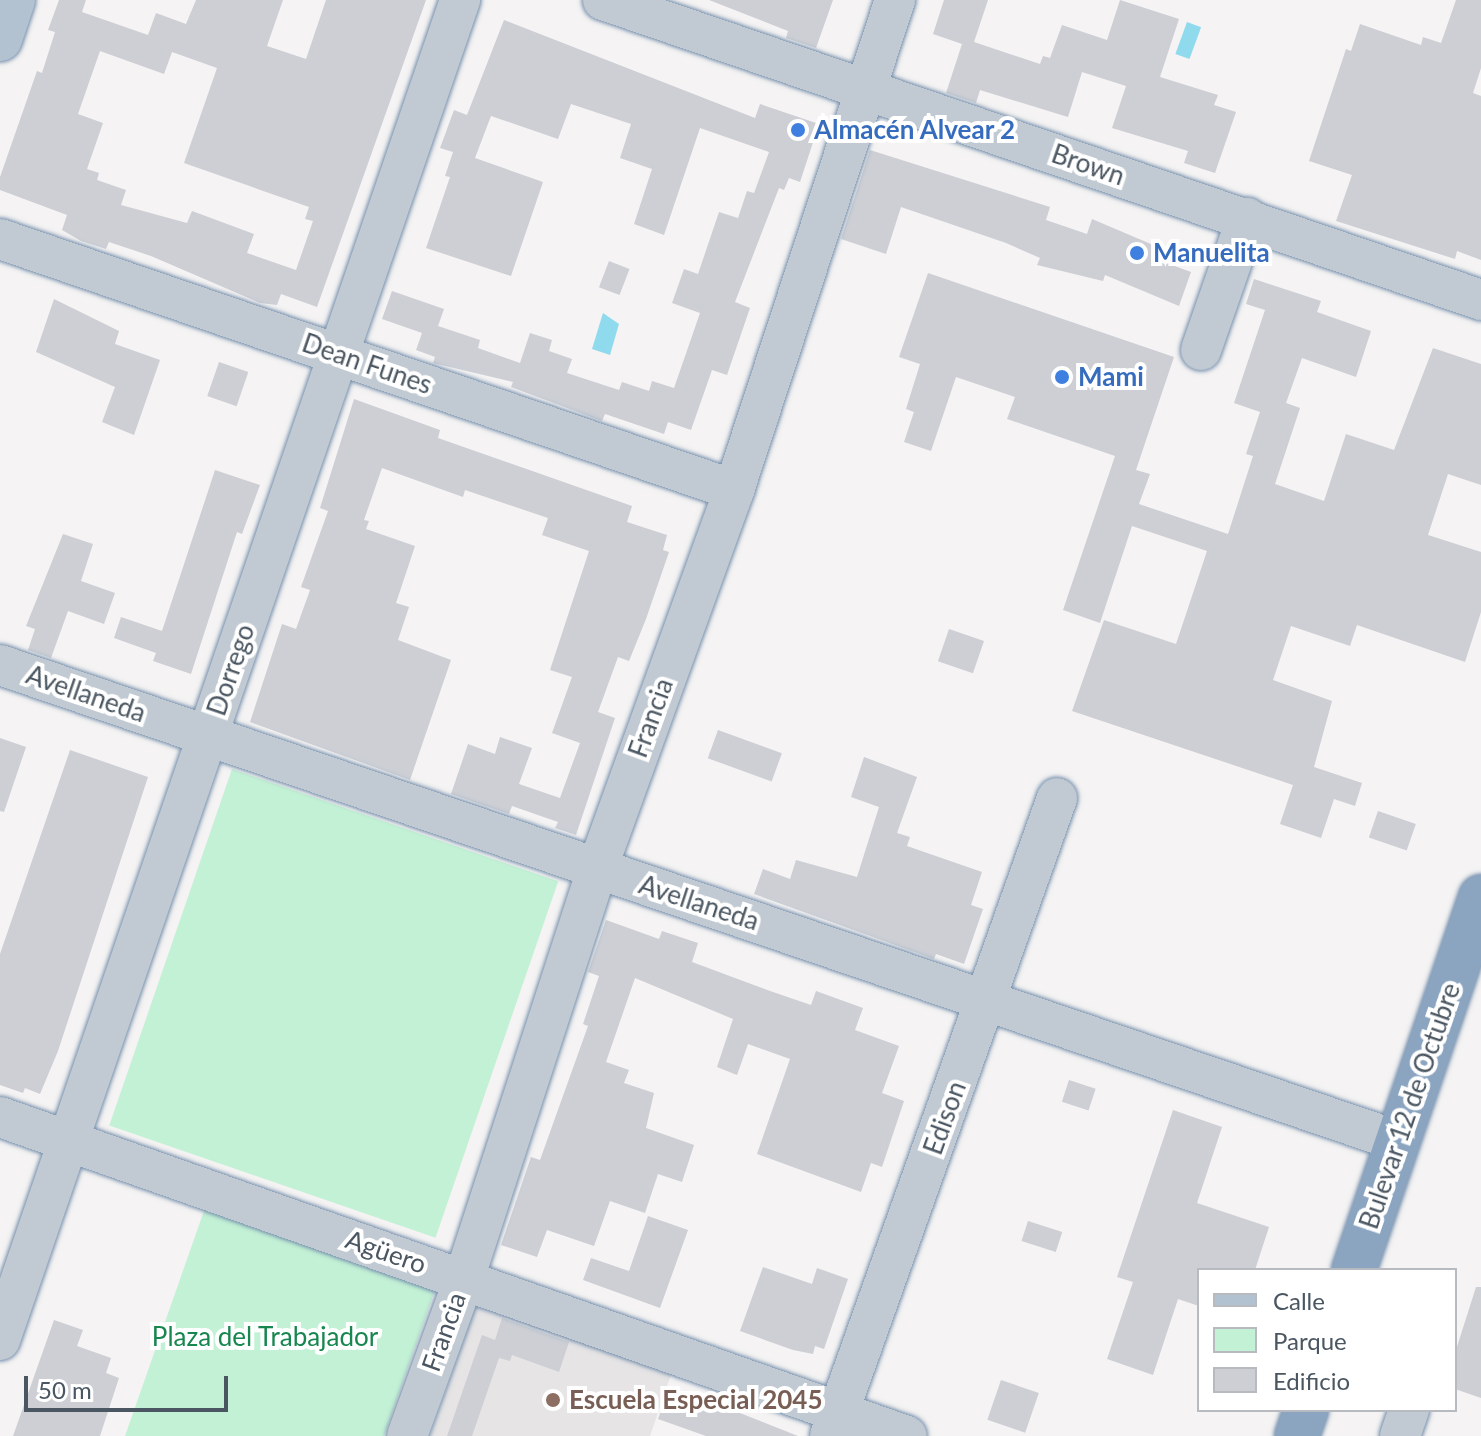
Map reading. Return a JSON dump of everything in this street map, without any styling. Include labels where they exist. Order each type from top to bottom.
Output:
[{"type":"highway","name":"Bulevar 12 de Octubre","points":[[1355,1268],[1481,897]]},
{"type":"highway","points":[[1297,1436],[1305,1412]]},
{"type":"main road","points":[[0,39],[13,0]]},
{"type":"street","name":"Dorrego","points":[[0,1340],[460,0]]},
{"type":"street","name":"Brown","points":[[603,0],[1481,300]]},
{"type":"street","name":"Francia","points":[[407,1436],[464,1279],[597,869],[734,490],[895,0]]},
{"type":"street","points":[[1201,350],[1247,218]]},
{"type":"street","name":"Dean Funes","points":[[0,239],[734,490]]},
{"type":"street","name":"Avellaneda","points":[[0,665],[597,869],[988,998],[1398,1141]]},
{"type":"street","name":"Edison","points":[[834,1424],[1057,798]]},
{"type":"street","name":"Agüero","points":[[0,1117],[464,1279],[834,1424],[907,1436]]},
{"type":"street","points":[[1400,1436],[1408,1412]]},
{"type":"shaded area","name":"Escuela Especial 2045","points":[[480,1294],[675,1363],[650,1436],[430,1436]]},
{"type":"green space","points":[[232,769],[558,881],[435,1238],[109,1125]]},
{"type":"green space","name":"Plaza del Trabajador","points":[[205,1208],[435,1290],[384,1436],[125,1436]]},
{"type":"water","points":[[1187,22],[1201,27],[1189,59],[1175,54]]},
{"type":"water","points":[[603,313],[619,324],[610,355],[592,349]]},
{"type":"building","points":[[59,0],[86,0],[82,12],[148,35],[156,13],[186,24],[196,0],[283,0],[267,46],[306,59],[326,0],[426,0],[317,307],[281,294],[277,305],[260,303],[151,256],[109,242],[106,249],[81,241],[62,230],[67,215],[0,190],[0,177],[37,71],[42,73],[55,32],[48,30]],"holes":[[[100,51],[164,74],[172,52],[217,68],[184,163],[309,207],[305,219],[313,221],[296,270],[247,253],[254,234],[192,211],[187,223],[121,205],[126,190],[97,180],[99,173],[87,169],[103,123],[78,114]]]},
{"type":"building","points":[[709,0],[833,0],[816,48],[786,38],[788,31]]},
{"type":"building","points":[[944,0],[988,0],[974,42],[1040,64],[1043,56],[1050,58],[1062,25],[1107,40],[1120,0],[1179,19],[1160,77],[1218,95],[1214,105],[1236,112],[1215,173],[1184,163],[1188,151],[1112,128],[1126,86],[1082,72],[1068,117],[980,90],[976,103],[946,93],[962,44],[933,34]]},
{"type":"building","points":[[1456,0],[1481,0],[1481,68],[1473,93],[1481,96],[1481,260],[1457,251],[1455,259],[1336,221],[1352,175],[1309,161],[1346,49],[1351,51],[1360,24],[1421,45],[1423,37],[1441,43]]},
{"type":"building","points":[[504,20],[755,118],[760,104],[819,124],[800,182],[789,178],[784,190],[779,188],[735,302],[750,308],[727,375],[712,370],[691,430],[668,422],[664,434],[605,414],[602,421],[511,387],[513,382],[433,363],[435,357],[416,350],[422,333],[382,319],[392,291],[444,309],[438,326],[480,340],[478,348],[520,363],[530,333],[552,340],[549,351],[572,359],[567,373],[619,390],[622,382],[649,391],[652,381],[674,388],[700,313],[672,303],[684,269],[698,274],[719,212],[738,218],[747,191],[754,193],[769,152],[700,128],[664,235],[634,224],[652,169],[620,158],[631,124],[571,104],[558,139],[491,116],[475,158],[543,182],[511,276],[426,248],[450,177],[445,176],[453,152],[440,148],[454,110],[467,115]]},
{"type":"building","points":[[870,150],[1050,207],[1046,220],[1087,234],[1092,219],[1165,250],[1161,261],[1191,272],[1179,306],[1105,275],[1103,281],[1037,265],[1040,258],[1006,243],[901,207],[886,254],[841,239]]},
{"type":"building","points":[[609,261],[630,269],[620,295],[599,287]]},
{"type":"building","points":[[928,273],[1174,357],[1136,470],[1150,474],[1139,504],[1228,534],[1253,456],[1246,454],[1260,412],[1234,403],[1265,310],[1246,304],[1254,279],[1321,301],[1317,312],[1371,331],[1356,377],[1302,358],[1286,403],[1300,408],[1275,484],[1324,501],[1346,434],[1394,450],[1433,348],[1481,364],[1481,485],[1448,474],[1428,535],[1481,552],[1481,612],[1465,662],[1357,625],[1350,646],[1291,626],[1273,680],[1332,701],[1314,767],[1362,783],[1355,806],[1334,799],[1321,838],[1280,824],[1293,785],[1072,711],[1104,620],[1176,644],[1207,551],[1132,526],[1100,623],[1063,610],[1115,456],[1007,419],[1015,397],[956,377],[931,451],[904,442],[914,412],[906,409],[920,364],[899,357]]},
{"type":"building","points":[[54,299],[119,331],[115,344],[160,360],[134,435],[102,422],[115,387],[36,352]]},
{"type":"building","points":[[219,362],[248,372],[237,406],[207,396]]},
{"type":"building","points":[[354,399],[440,430],[438,438],[632,506],[627,522],[667,535],[663,550],[669,552],[646,619],[629,661],[618,657],[598,712],[615,718],[576,835],[555,828],[558,822],[512,806],[509,814],[451,794],[468,744],[495,754],[500,737],[532,748],[519,784],[560,798],[580,743],[552,733],[572,677],[550,670],[589,551],[542,535],[548,518],[465,490],[463,497],[382,468],[364,520],[369,521],[366,529],[415,546],[396,603],[409,607],[398,640],[451,660],[410,780],[250,722],[282,624],[296,629],[310,590],[301,587],[328,511],[320,508]]},
{"type":"building","points":[[215,470],[260,485],[242,534],[237,532],[191,674],[153,661],[156,653],[114,638],[121,617],[162,631]]},
{"type":"building","points":[[63,534],[93,544],[81,581],[115,593],[104,624],[68,611],[51,658],[28,650],[35,629],[26,626]]},
{"type":"building","points":[[949,629],[984,641],[973,673],[938,661]]},
{"type":"building","points":[[718,730],[782,753],[772,781],[708,758]]},
{"type":"building","points":[[0,738],[26,747],[4,812],[0,811]]},
{"type":"building","points":[[70,750],[148,777],[58,1051],[40,1094],[25,1088],[23,1093],[0,1085],[0,954]]},
{"type":"building","points":[[864,757],[917,777],[897,833],[910,837],[907,846],[982,872],[971,905],[983,909],[964,964],[936,954],[934,959],[754,894],[763,869],[790,879],[796,860],[857,877],[879,807],[851,797]]},
{"type":"building","points":[[1378,811],[1416,824],[1407,850],[1369,837]]},
{"type":"building","points":[[606,920],[659,939],[662,931],[698,943],[692,962],[770,991],[811,1005],[816,991],[863,1008],[855,1030],[899,1046],[882,1093],[904,1101],[882,1167],[871,1163],[861,1192],[757,1154],[790,1059],[748,1044],[737,1075],[717,1067],[733,1019],[635,978],[606,1062],[629,1070],[624,1083],[654,1093],[646,1128],[694,1145],[682,1182],[658,1174],[645,1213],[610,1201],[594,1246],[547,1230],[537,1257],[501,1245],[531,1157],[540,1160],[588,1026],[583,1024],[599,976],[588,972]]},
{"type":"building","points":[[1069,1080],[1096,1089],[1089,1111],[1062,1102]]},
{"type":"building","points":[[1173,1110],[1222,1127],[1197,1203],[1269,1227],[1256,1268],[1197,1268],[1197,1305],[1178,1299],[1153,1375],[1107,1359],[1133,1282],[1117,1277]]},
{"type":"building","points":[[648,1216],[688,1230],[660,1308],[583,1280],[591,1258],[629,1271]]},
{"type":"building","points":[[1028,1221],[1062,1232],[1056,1252],[1022,1241]]},
{"type":"building","points":[[763,1267],[812,1284],[817,1268],[848,1279],[824,1349],[815,1346],[813,1354],[793,1350],[740,1331]]},
{"type":"building","points":[[1476,1287],[1481,1287],[1481,1398],[1457,1390],[1457,1347]]},
{"type":"building","points":[[502,1318],[569,1342],[559,1372],[512,1355],[510,1361],[499,1358],[472,1436],[447,1436],[482,1335],[495,1340]]},
{"type":"building","points":[[54,1320],[83,1330],[77,1346],[111,1358],[106,1373],[119,1378],[100,1436],[13,1436]]},
{"type":"building","points":[[1001,1380],[1039,1393],[1025,1433],[987,1420]]},
{"type":"building","points":[[668,1391],[712,1402],[798,1436],[706,1436],[658,1419]]},
{"type":"place","name":"Almacén Alvear 2","points":[[798,130]]},
{"type":"place","name":"Manuelita","points":[[1137,253]]},
{"type":"place","name":"Mami","points":[[1062,377]]},
{"type":"place","name":"Escuela Especial 2045","points":[[553,1400]]}]
